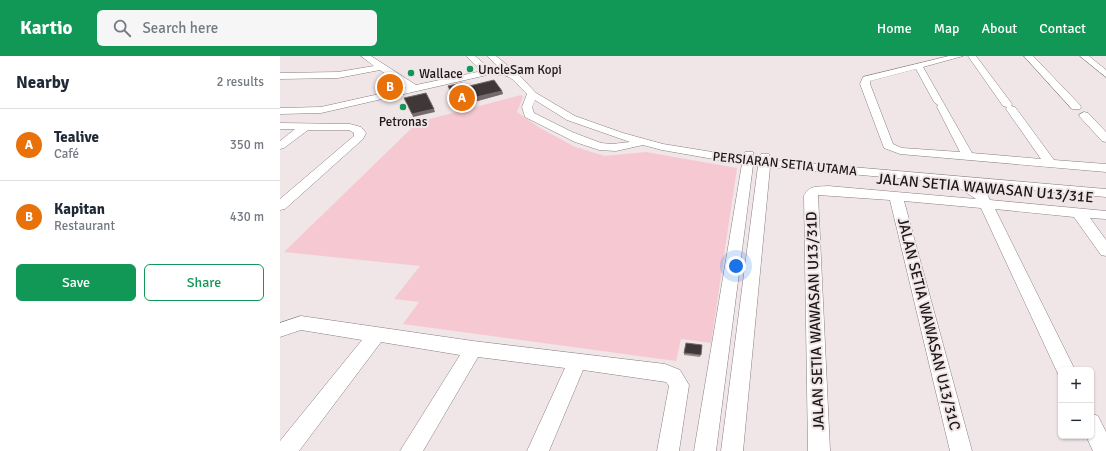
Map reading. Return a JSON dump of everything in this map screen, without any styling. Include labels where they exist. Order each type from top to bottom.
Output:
[{"type":"street","points":[[365,56],[413,88]]},
{"type":"street","points":[[470,56],[487,72]]},
{"type":"street","points":[[959,56],[872,77],[865,81],[886,143],[891,148],[900,151],[1106,168]]},
{"type":"street","points":[[972,56],[1050,163]]},
{"type":"street","points":[[1028,56],[1106,139]]},
{"type":"street","points":[[1084,56],[1106,74]]},
{"type":"street","points":[[487,72],[496,59]]},
{"type":"street","name":"PERSIARAN SETIA UTAMA","points":[[496,59],[515,76],[590,117],[615,126],[748,158],[764,166],[778,169],[798,166],[1106,193]]},
{"type":"street","name":"PERSIARAN SETIA UTAMA","points":[[515,61],[554,109],[572,118],[644,143],[688,152],[748,158]]},
{"type":"street","points":[[918,66],[941,105],[968,157]]},
{"type":"street","points":[[280,76],[338,75],[381,67]]},
{"type":"street","points":[[280,112],[321,110],[487,72],[504,71],[515,76]]},
{"type":"street","points":[[536,88],[527,107],[529,115],[560,131],[602,147],[618,147],[644,143]]},
{"type":"street","points":[[280,126],[350,128],[358,130],[360,133],[360,137],[280,206]]},
{"type":"street","points":[[280,146],[306,126]]},
{"type":"street","points":[[705,451],[748,158]]},
{"type":"street","points":[[732,451],[764,166]]},
{"type":"street","name":"PERSIARAN SETIA UTAMA","points":[[764,166],[1106,184]]},
{"type":"street","points":[[949,179],[967,186],[984,201],[1065,367]]},
{"type":"street","points":[[984,201],[987,187],[1002,184]]},
{"type":"street","name":"JALAN SETIA WAWASAN U13/31E","points":[[813,191],[820,190],[984,201],[1106,215]]},
{"type":"street","name":"JALAN SETIA WAWASAN U13/31D","points":[[813,191],[811,196],[819,451]]},
{"type":"street","name":"JALAN SETIA WAWASAN U13/31C","points":[[896,196],[961,451]]},
{"type":"street","points":[[1079,213],[1106,251]]},
{"type":"street","points":[[280,330],[301,323],[474,349],[665,372],[673,376],[679,385],[668,451]]},
{"type":"street","points":[[286,451],[377,334]]},
{"type":"street","points":[[410,451],[474,349]]},
{"type":"street","points":[[538,451],[577,362]]},
{"type":"street","points":[[1094,429],[1104,451]]},
{"type":"shaded area","points":[[521,95],[523,97],[517,112],[540,128],[575,147],[605,156],[646,152],[737,168],[711,343],[681,339],[676,361],[403,324],[419,302],[394,299],[420,266],[284,252],[418,122]]},
{"type":"building","points":[[494,80],[502,91],[472,98],[473,101],[459,104],[448,86],[462,83],[465,87]]},
{"type":"building","points":[[426,93],[434,109],[412,114],[404,98]]},
{"type":"building","points":[[686,343],[702,345],[701,355],[684,353]]},
{"type":"place","name":"UncleSam Kopi","points":[[470,69]]},
{"type":"place","name":"Wallace","points":[[411,73]]},
{"type":"place","name":"Kapitan","points":[[390,87]]},
{"type":"place","name":"Tealive","points":[[462,98]]},
{"type":"place","name":"Petronas","points":[[403,107]]}]
